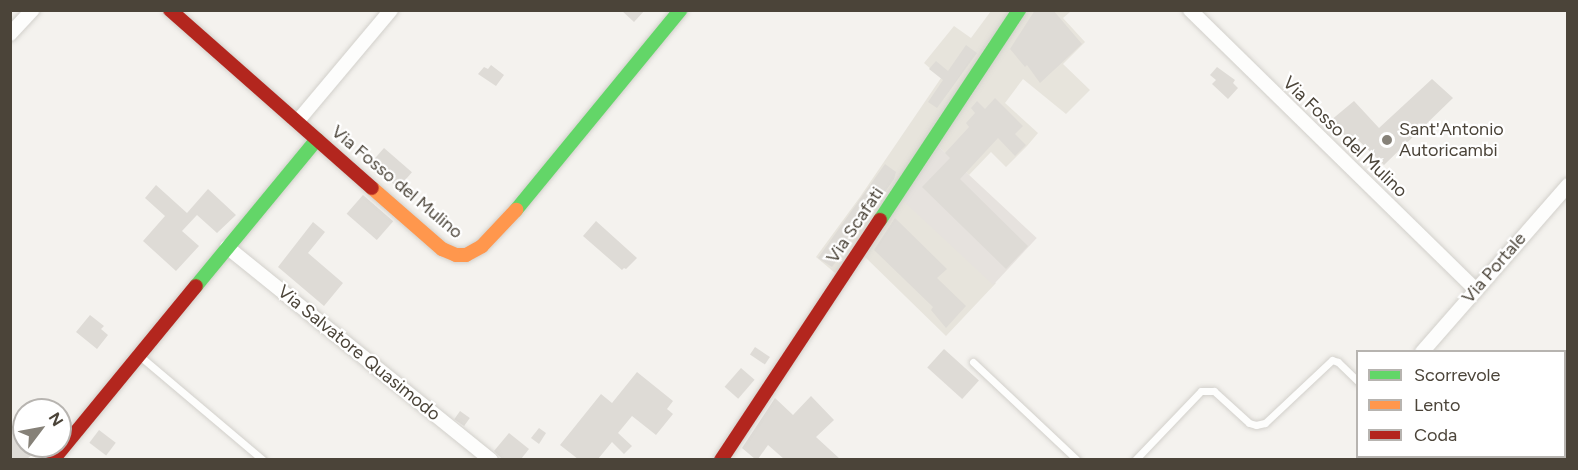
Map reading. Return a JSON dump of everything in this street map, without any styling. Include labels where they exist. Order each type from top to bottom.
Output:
[{"type":"street","points":[[10,34],[32,10]]},
{"type":"street","name":"Via Fosso del Mulino","points":[[170,10],[442,249],[456,255],[466,255],[482,246],[515,212],[680,10]]},
{"type":"street","points":[[297,122],[391,10]]},
{"type":"street","name":"Via Scafati","points":[[721,459],[1019,10]]},
{"type":"street","name":"Via Fosso del Mulino","points":[[1190,10],[1476,290]]},
{"type":"street","points":[[53,459],[317,139]]},
{"type":"street","name":"Via Portale","points":[[1423,350],[1568,185]]},
{"type":"street","name":"Via Salvatore Quasimodo","points":[[227,247],[491,459]]},
{"type":"lane","points":[[139,356],[263,459]]},
{"type":"lane","points":[[1135,459],[1201,391],[1214,391],[1249,423],[1256,425],[1265,423],[1332,360],[1338,362],[1356,379]]},
{"type":"lane","points":[[972,362],[1077,459]]},
{"type":"shaded area","points":[[1068,10],[1070,12],[1063,18],[1085,42],[1063,64],[1090,90],[1066,114],[1023,79],[1005,103],[1038,133],[1006,167],[991,152],[969,175],[938,146],[903,199],[996,283],[946,336],[864,256],[847,283],[816,257],[941,78],[924,63],[954,26],[971,38],[991,11]]},
{"type":"shaded area","points":[[938,146],[1037,238],[993,285],[894,193]]},
{"type":"building","points":[[621,10],[645,10],[634,22]]},
{"type":"building","points":[[1035,10],[1053,10],[1082,44],[1040,83],[1027,65],[1025,67],[1010,49]]},
{"type":"building","points":[[966,45],[977,53],[937,108],[928,102],[943,80],[929,69],[936,61],[948,71]]},
{"type":"building","points":[[491,65],[504,75],[496,86],[478,74],[484,67],[488,69]]},
{"type":"building","points":[[1217,67],[1235,80],[1233,83],[1238,88],[1228,99],[1212,84],[1216,80],[1210,75]]},
{"type":"building","points":[[1432,79],[1453,98],[1384,165],[1355,137],[1351,141],[1330,121],[1354,101],[1379,128]]},
{"type":"building","points":[[995,98],[1023,126],[1015,134],[1026,145],[1015,156],[998,138],[960,179],[1028,246],[1006,269],[922,187],[950,158],[945,153],[969,127],[966,123],[975,113],[971,108],[977,101],[985,109]]},
{"type":"building","points":[[384,148],[412,172],[398,188],[370,164]]},
{"type":"building","points":[[885,164],[896,172],[894,179],[832,267],[818,258]]},
{"type":"building","points":[[156,185],[187,213],[208,189],[236,215],[217,233],[197,215],[182,231],[199,246],[176,271],[143,241],[165,216],[145,198]]},
{"type":"building","points":[[363,195],[393,221],[377,240],[347,214]]},
{"type":"building","points":[[895,218],[947,269],[937,278],[966,306],[946,328],[931,310],[933,307],[874,250]]},
{"type":"building","points":[[596,221],[637,258],[626,269],[622,270],[583,236]]},
{"type":"building","points":[[313,222],[325,232],[308,253],[343,283],[324,306],[278,267]]},
{"type":"building","points":[[90,315],[104,326],[101,329],[108,335],[97,349],[76,332]]},
{"type":"building","points":[[755,347],[770,357],[765,365],[750,354]]},
{"type":"building","points":[[944,349],[979,380],[962,399],[927,368]]},
{"type":"building","points":[[741,368],[755,380],[738,399],[725,387]]},
{"type":"building","points":[[637,372],[673,401],[667,409],[673,414],[656,435],[632,416],[618,433],[632,446],[624,454],[612,442],[598,459],[578,459],[560,445],[601,394],[612,403]]},
{"type":"building","points":[[811,396],[834,420],[816,437],[840,459],[784,459],[768,445],[758,459],[755,459],[742,448],[775,398],[793,415]]},
{"type":"building","points":[[460,411],[470,418],[464,426],[454,419]]},
{"type":"building","points":[[539,428],[546,433],[539,444],[531,438]]},
{"type":"building","points":[[99,430],[116,443],[106,455],[89,443]]},
{"type":"building","points":[[10,431],[12,433],[12,458],[28,458],[10,459]]},
{"type":"building","points":[[509,433],[529,449],[521,459],[502,459],[494,451]]},
{"type":"traffic: fast","points":[[516,210],[680,10]]},
{"type":"traffic: fast","points":[[880,220],[1019,10]]},
{"type":"traffic: fast","points":[[196,286],[317,139]]},
{"type":"traffic: slow","points":[[372,188],[442,249],[456,255],[466,255],[482,246],[516,210]]},
{"type":"traffic: jam","points":[[170,10],[372,188]]},
{"type":"traffic: jam","points":[[721,460],[880,220]]},
{"type":"traffic: jam","points":[[53,460],[196,286]]},
{"type":"place","name":"Sant'Antonio Autoricambi","points":[[1387,140]]}]
